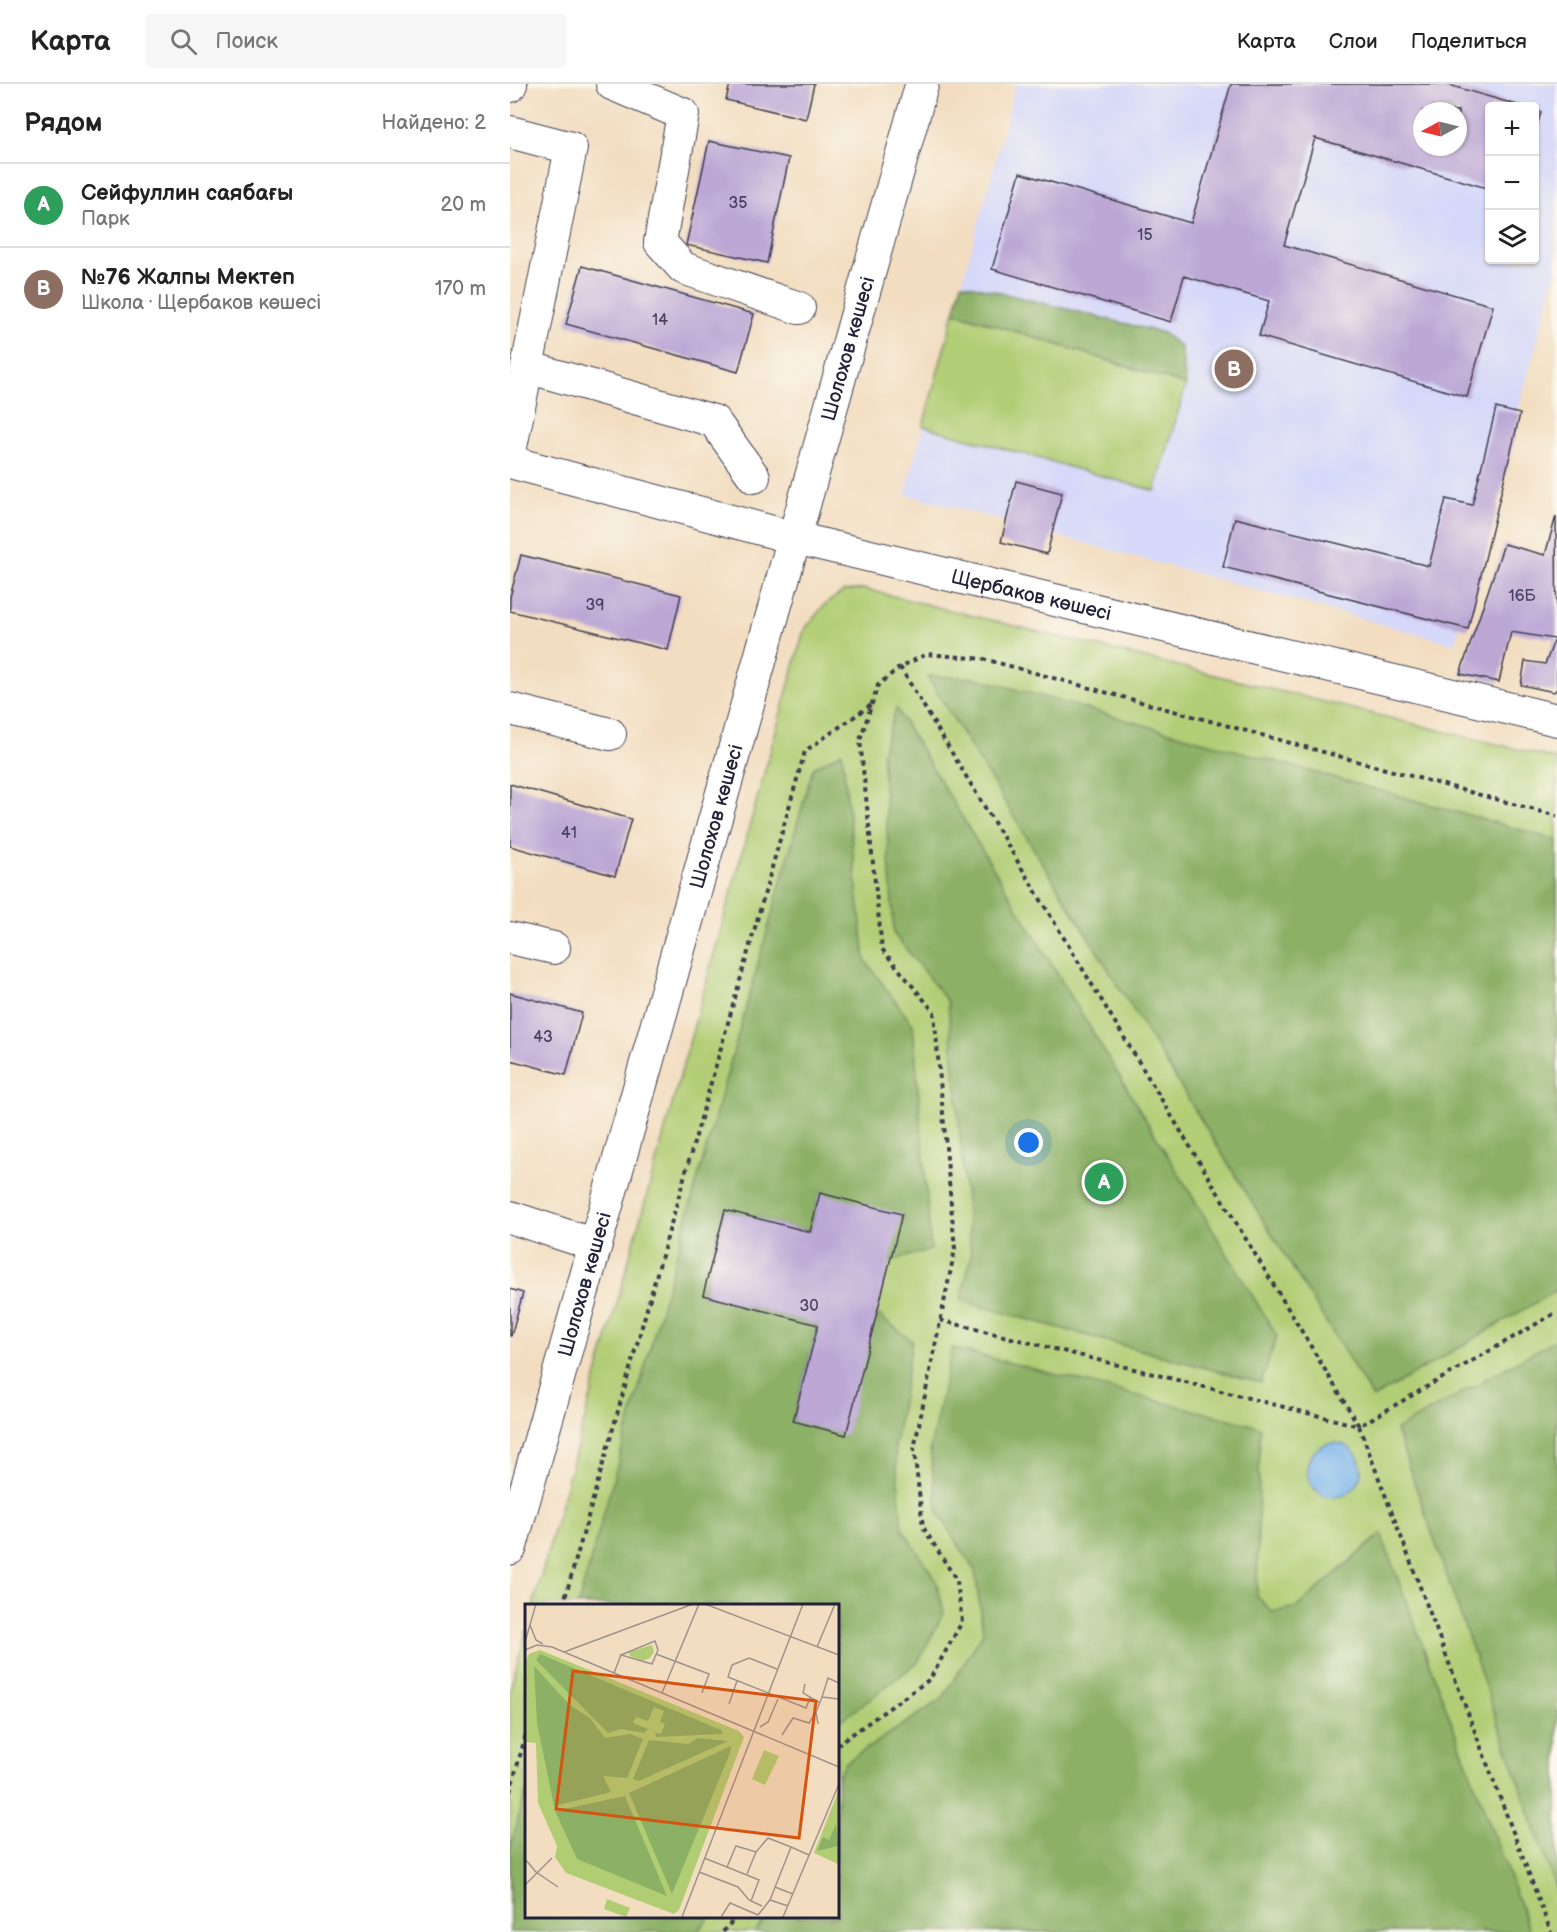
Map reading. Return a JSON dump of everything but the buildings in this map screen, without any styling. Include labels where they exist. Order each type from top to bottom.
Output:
[{"type":"main road","name":"Шолохов көшесі","points":[[510,1548],[922,84]]},
{"type":"street","points":[[612,84],[683,114],[660,242],[683,268],[799,308]]},
{"type":"street","points":[[510,132],[571,148],[510,452]]},
{"type":"street","points":[[527,367],[714,421],[753,477]]},
{"type":"street","name":"Щербаков көшесі","points":[[510,462],[795,538],[1557,720]]},
{"type":"street","points":[[510,709],[610,734]]},
{"type":"street","points":[[510,938],[554,948]]},
{"type":"street","points":[[510,1217],[595,1245]]},
{"type":"path","points":[[838,1744],[930,1679],[962,1622],[957,1581],[923,1527],[914,1449],[956,1249],[934,1012],[882,949],[860,740],[878,685],[900,667],[927,654],[984,659],[1557,816]]},
{"type":"path","points":[[900,667],[1359,1426],[1551,1932]]},
{"type":"path","points":[[563,1604],[805,751],[871,705]]},
{"type":"path","points":[[940,1320],[1359,1426],[1557,1312]]},
{"type":"path","points":[[510,1792],[525,1738]]},
{"type":"path","points":[[723,1932],[736,1917]]},
{"type":"shaded area","points":[[1016,84],[1557,84],[1557,266],[1455,644],[905,494]]},
{"type":"green space","points":[[962,283],[1163,333],[1181,347],[1186,385],[954,312]]},
{"type":"green space","points":[[954,312],[1186,385],[1155,491],[923,426]]},
{"type":"green space","points":[[864,589],[1557,759],[1557,1932],[510,1932],[510,1689],[525,1634],[525,1917],[838,1917],[838,1604],[533,1604],[804,630],[824,605],[844,591]]},
{"type":"green space","points":[[927,676],[976,678],[1557,840],[1557,1290],[1373,1398]]},
{"type":"green space","points":[[896,708],[1277,1336],[1261,1383],[961,1301],[971,1256],[948,1002],[894,934],[882,753]]},
{"type":"green space","points":[[842,752],[865,960],[913,1025],[931,1250],[890,1261],[820,1193],[810,1232],[725,1210],[703,1295],[818,1325],[793,1421],[877,1314],[912,1341],[895,1445],[902,1528],[936,1580],[944,1612],[918,1662],[838,1723],[838,1604],[578,1604],[813,768]]},
{"type":"green space","points":[[1557,1339],[1557,1892],[1396,1430]]},
{"type":"green space","points":[[952,1348],[1260,1427],[1257,1596],[1272,1612],[1297,1607],[1381,1534],[1530,1932],[755,1932],[766,1917],[838,1917],[838,1776],[845,1763],[942,1699],[983,1633],[975,1571],[938,1513],[930,1449]]},
{"type":"green space","points":[[525,1794],[525,1917],[709,1917],[697,1932],[510,1932],[510,1849]]},
{"type":"water","points":[[1334,1443],[1344,1445],[1353,1451],[1359,1460],[1361,1470],[1359,1480],[1353,1489],[1344,1495],[1334,1497],[1324,1495],[1315,1489],[1309,1480],[1307,1470],[1309,1460],[1315,1451],[1324,1445]]},
{"type":"place","name":"№76 Жалпы Мектеп","points":[[1234,369]]},
{"type":"place","name":"Сейфуллин саябағы","points":[[1104,1182]]}]
